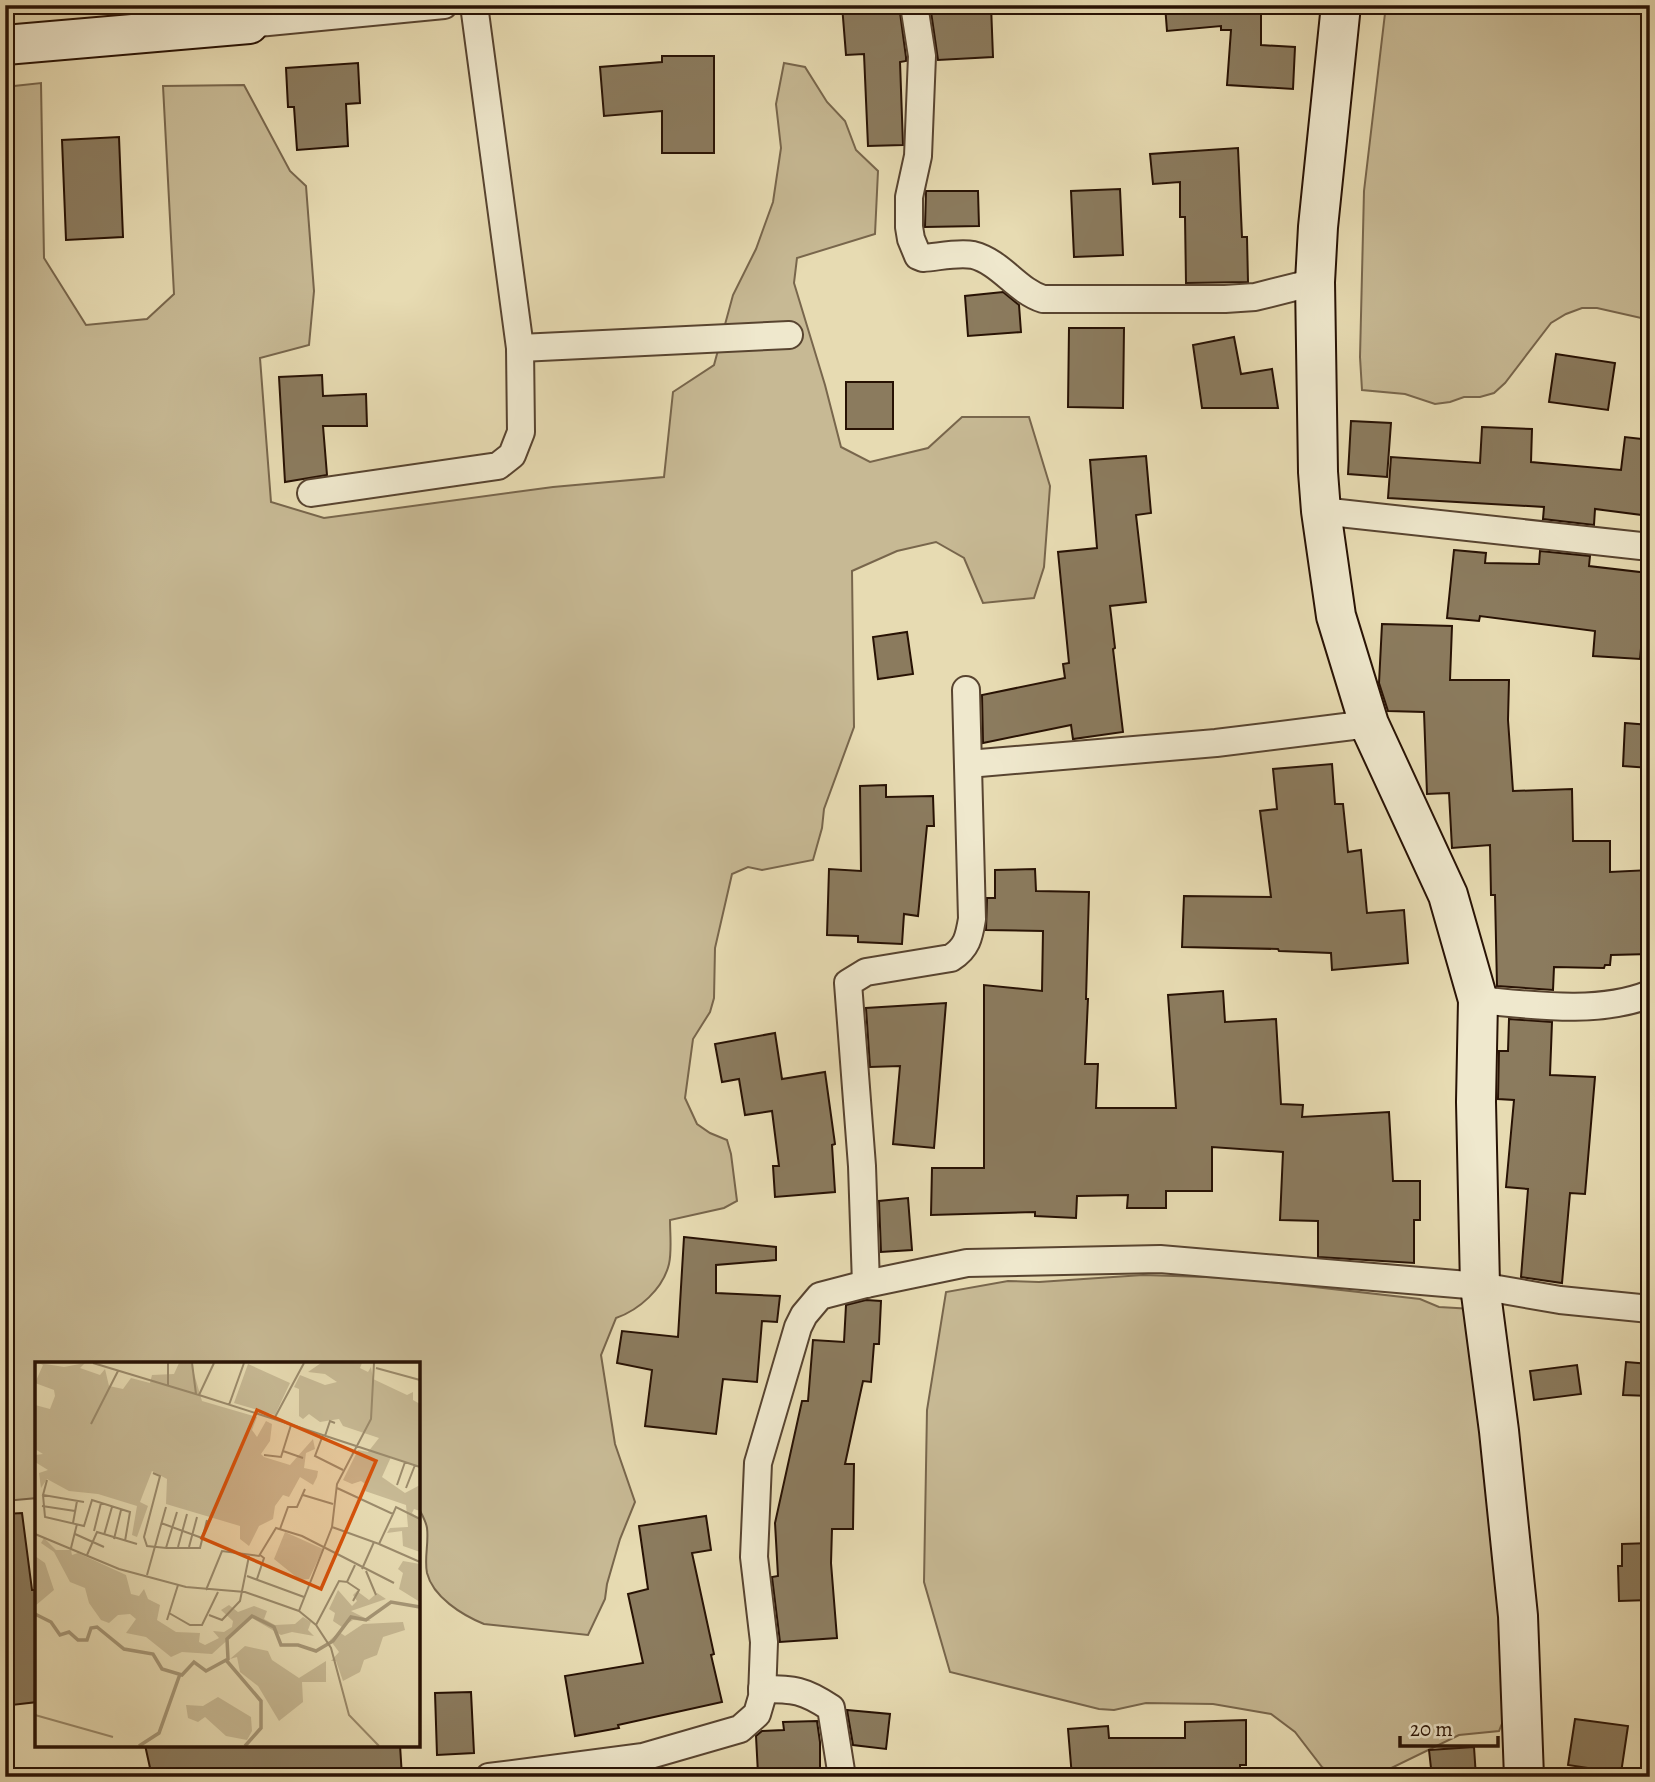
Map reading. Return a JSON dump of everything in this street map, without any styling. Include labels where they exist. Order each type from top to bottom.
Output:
[{"type":"main road","points":[[1341,5],[1318,227],[1315,282],[1321,510],[1336,617],[1369,724],[1448,895],[1478,1000],[1476,1127],[1480,1286],[1499,1431],[1518,1616],[1524,1777]]},
{"type":"main road","points":[[5,45],[256,14]]},
{"type":"street","points":[[256,14],[444,5]]},
{"type":"street","points":[[312,493],[498,466],[512,455],[520,432],[520,348],[474,5]]},
{"type":"street","points":[[914,5],[922,56],[918,156],[911,180],[909,217],[911,239],[918,256],[923,258],[971,254],[985,260],[1030,295],[1056,300],[1235,299],[1255,297],[1315,282]]},
{"type":"street","points":[[520,348],[789,335]]},
{"type":"street","points":[[1321,510],[1650,547]]},
{"type":"street","points":[[866,1284],[862,1166],[848,983],[866,972],[951,958],[967,944],[972,919],[966,690]]},
{"type":"street","points":[[968,764],[1216,743],[1369,724]]},
{"type":"street","points":[[1478,1000],[1552,1007],[1629,1002],[1650,994]]},
{"type":"street","points":[[489,1777],[504,1773],[645,1767],[740,1729],[757,1714],[762,1689],[764,1642],[754,1557],[758,1464],[798,1327],[820,1296],[968,1263],[1160,1259],[1480,1286],[1560,1300],[1650,1309]]},
{"type":"street","points":[[762,1689],[796,1689],[831,1708],[842,1777]]},
{"type":"shaded area","points":[[1386,5],[1650,5],[1650,320],[1597,308],[1582,308],[1566,314],[1551,323],[1505,383],[1494,393],[1480,397],[1464,397],[1435,404],[1405,394],[1362,390],[1360,357],[1364,191]]},
{"type":"shaded area","points":[[784,63],[805,67],[827,102],[845,121],[856,150],[878,171],[875,234],[797,258],[794,283],[841,447],[870,462],[928,448],[962,417],[1029,417],[1050,486],[1044,567],[1034,598],[983,603],[964,558],[936,542],[897,551],[852,571],[854,727],[824,809],[813,860],[762,870],[748,867],[732,874],[715,948],[714,998],[710,1012],[693,1039],[685,1098],[697,1124],[727,1140],[737,1201],[724,1208],[670,1220],[670,1254],[666,1273],[649,1297],[633,1310],[616,1318],[601,1355],[615,1444],[635,1502],[620,1539],[605,1599],[588,1635],[484,1624],[458,1610],[435,1590],[430,1582],[426,1562],[427,1528],[420,1511],[420,1362],[35,1362],[35,1498],[5,1501],[5,87],[41,83],[44,258],[86,325],[147,319],[174,294],[163,86],[244,85],[290,171],[306,186],[314,291],[309,345],[260,358],[271,502],[324,518],[553,487],[664,477],[673,392],[714,365],[733,295],[756,249],[773,202],[781,148],[776,104]]},
{"type":"shaded area","points":[[1143,1275],[1236,1278],[1420,1299],[1439,1307],[1473,1309],[1510,1703],[1499,1731],[1459,1735],[1373,1777],[1339,1777],[1322,1767],[1295,1732],[1271,1714],[1213,1704],[1146,1703],[1114,1710],[1099,1709],[950,1672],[924,1582],[927,1410],[946,1292],[1008,1281],[1039,1282]]},
{"type":"building","points":[[842,5],[899,5],[906,57],[906,61],[900,62],[903,145],[868,146],[864,54],[846,55]]},
{"type":"building","points":[[930,5],[991,5],[993,57],[938,60]]},
{"type":"building","points":[[1165,5],[1261,5],[1261,45],[1295,47],[1293,89],[1227,85],[1231,30],[1221,30],[1221,26],[1167,31]]},
{"type":"building","points":[[662,56],[714,56],[714,153],[662,153],[662,111],[604,116],[600,67],[662,62]]},
{"type":"building","points":[[358,63],[360,103],[346,104],[348,146],[297,150],[294,107],[288,107],[286,68]]},
{"type":"building","points":[[119,137],[123,237],[66,240],[62,140]]},
{"type":"building","points":[[1238,148],[1242,237],[1247,237],[1248,282],[1186,283],[1185,217],[1180,217],[1180,182],[1153,184],[1150,154]]},
{"type":"building","points":[[1120,189],[1123,255],[1074,257],[1071,191]]},
{"type":"building","points":[[926,191],[978,191],[979,226],[925,227]]},
{"type":"building","points":[[1003,292],[1019,305],[1021,332],[968,336],[965,296]]},
{"type":"building","points":[[1069,328],[1124,328],[1123,408],[1068,407]]},
{"type":"building","points":[[1234,337],[1241,374],[1272,369],[1278,408],[1202,408],[1193,345]]},
{"type":"building","points":[[1556,354],[1615,363],[1608,410],[1549,402]]},
{"type":"building","points":[[322,375],[323,396],[366,394],[367,426],[323,426],[327,475],[285,482],[279,377]]},
{"type":"building","points":[[846,382],[893,382],[893,429],[846,429]]},
{"type":"building","points":[[1351,421],[1391,423],[1387,477],[1348,474]]},
{"type":"building","points":[[1482,427],[1532,429],[1531,462],[1621,470],[1625,437],[1650,440],[1650,516],[1595,509],[1594,525],[1543,519],[1544,507],[1388,498],[1391,457],[1480,463]]},
{"type":"building","points":[[1146,456],[1151,513],[1136,515],[1146,602],[1110,606],[1123,732],[1073,739],[1071,725],[983,743],[982,695],[1065,678],[1063,664],[1069,663],[1058,552],[1097,548],[1090,460]]},
{"type":"building","points":[[1454,550],[1486,553],[1485,563],[1539,564],[1540,551],[1590,556],[1589,566],[1648,573],[1640,659],[1593,656],[1595,631],[1480,616],[1479,621],[1447,618]]},
{"type":"building","points":[[1382,624],[1452,626],[1450,680],[1509,680],[1508,720],[1513,791],[1572,789],[1573,841],[1610,841],[1610,872],[1650,870],[1650,954],[1611,955],[1610,965],[1605,965],[1604,968],[1554,967],[1553,990],[1497,986],[1495,895],[1491,895],[1490,845],[1452,848],[1449,793],[1427,794],[1424,712],[1388,711],[1379,683]]},
{"type":"building","points":[[907,632],[913,674],[878,679],[873,637]]},
{"type":"building","points":[[1625,723],[1650,725],[1650,768],[1623,766]]},
{"type":"building","points":[[1332,764],[1335,804],[1343,804],[1348,852],[1361,850],[1367,913],[1404,910],[1408,963],[1332,970],[1331,953],[1182,947],[1184,896],[1271,897],[1260,811],[1277,809],[1273,769]]},
{"type":"building","points":[[886,785],[886,797],[933,796],[934,826],[927,826],[918,916],[904,914],[902,944],[858,942],[858,936],[827,935],[829,869],[861,871],[860,786]]},
{"type":"building","points":[[1035,869],[1036,891],[1089,892],[1085,1064],[1098,1064],[1096,1108],[1176,1108],[1168,995],[1223,991],[1225,1022],[1276,1019],[1281,1104],[1303,1105],[1302,1117],[1389,1112],[1393,1181],[1420,1181],[1420,1220],[1414,1220],[1414,1263],[1318,1257],[1318,1221],[1280,1220],[1283,1152],[1212,1147],[1212,1191],[1166,1191],[1166,1208],[1127,1208],[1128,1195],[1077,1196],[1076,1218],[1035,1216],[1035,1212],[931,1215],[932,1168],[984,1168],[984,985],[1042,991],[1043,931],[986,930],[987,898],[995,898],[995,870]]},
{"type":"building","points":[[946,1003],[934,1148],[893,1144],[900,1066],[870,1067],[866,1008]]},
{"type":"building","points":[[1509,1019],[1552,1022],[1550,1075],[1595,1077],[1585,1194],[1570,1193],[1562,1283],[1521,1277],[1528,1189],[1506,1187],[1514,1100],[1498,1099],[1499,1051],[1508,1051]]},
{"type":"building","points":[[775,1033],[782,1079],[825,1072],[835,1144],[832,1145],[835,1192],[775,1197],[773,1166],[779,1166],[772,1111],[745,1115],[739,1079],[722,1082],[715,1044]]},
{"type":"building","points":[[908,1198],[912,1250],[881,1252],[879,1201]]},
{"type":"building","points":[[684,1237],[776,1247],[776,1260],[716,1265],[716,1293],[780,1296],[777,1322],[762,1321],[757,1382],[723,1379],[716,1434],[645,1426],[652,1370],[617,1363],[622,1331],[678,1337]]},
{"type":"building","points":[[866,1300],[881,1301],[879,1344],[874,1344],[871,1382],[863,1381],[845,1464],[854,1464],[853,1529],[832,1529],[831,1563],[837,1638],[780,1642],[772,1577],[778,1576],[775,1523],[802,1401],[808,1401],[813,1340],[844,1342],[846,1305]]},
{"type":"building","points":[[1626,1362],[1650,1364],[1650,1396],[1623,1395]]},
{"type":"building","points":[[1577,1365],[1581,1394],[1534,1400],[1530,1371]]},
{"type":"building","points":[[22,1513],[32,1590],[35,1590],[35,1702],[12,1705],[5,1650],[5,1514]]},
{"type":"building","points":[[706,1516],[711,1550],[692,1553],[722,1702],[618,1725],[619,1728],[575,1736],[565,1676],[643,1663],[628,1594],[648,1589],[639,1526]]},
{"type":"building","points":[[1650,1543],[1650,1600],[1619,1601],[1618,1566],[1622,1566],[1622,1544]]},
{"type":"building","points":[[471,1692],[474,1753],[437,1755],[435,1693]]},
{"type":"building","points":[[847,1710],[890,1714],[886,1749],[853,1745]]},
{"type":"building","points":[[1575,1719],[1628,1726],[1621,1773],[1568,1765]]},
{"type":"building","points":[[1246,1720],[1246,1765],[1240,1765],[1240,1777],[1072,1777],[1068,1729],[1108,1726],[1109,1738],[1185,1738],[1185,1722]]},
{"type":"building","points":[[817,1721],[820,1771],[758,1774],[756,1736],[762,1731],[784,1730],[783,1722]]},
{"type":"building","points":[[145,1747],[400,1747],[402,1777],[152,1777]]},
{"type":"building","points":[[1474,1747],[1476,1777],[1432,1777],[1429,1750]]}]
